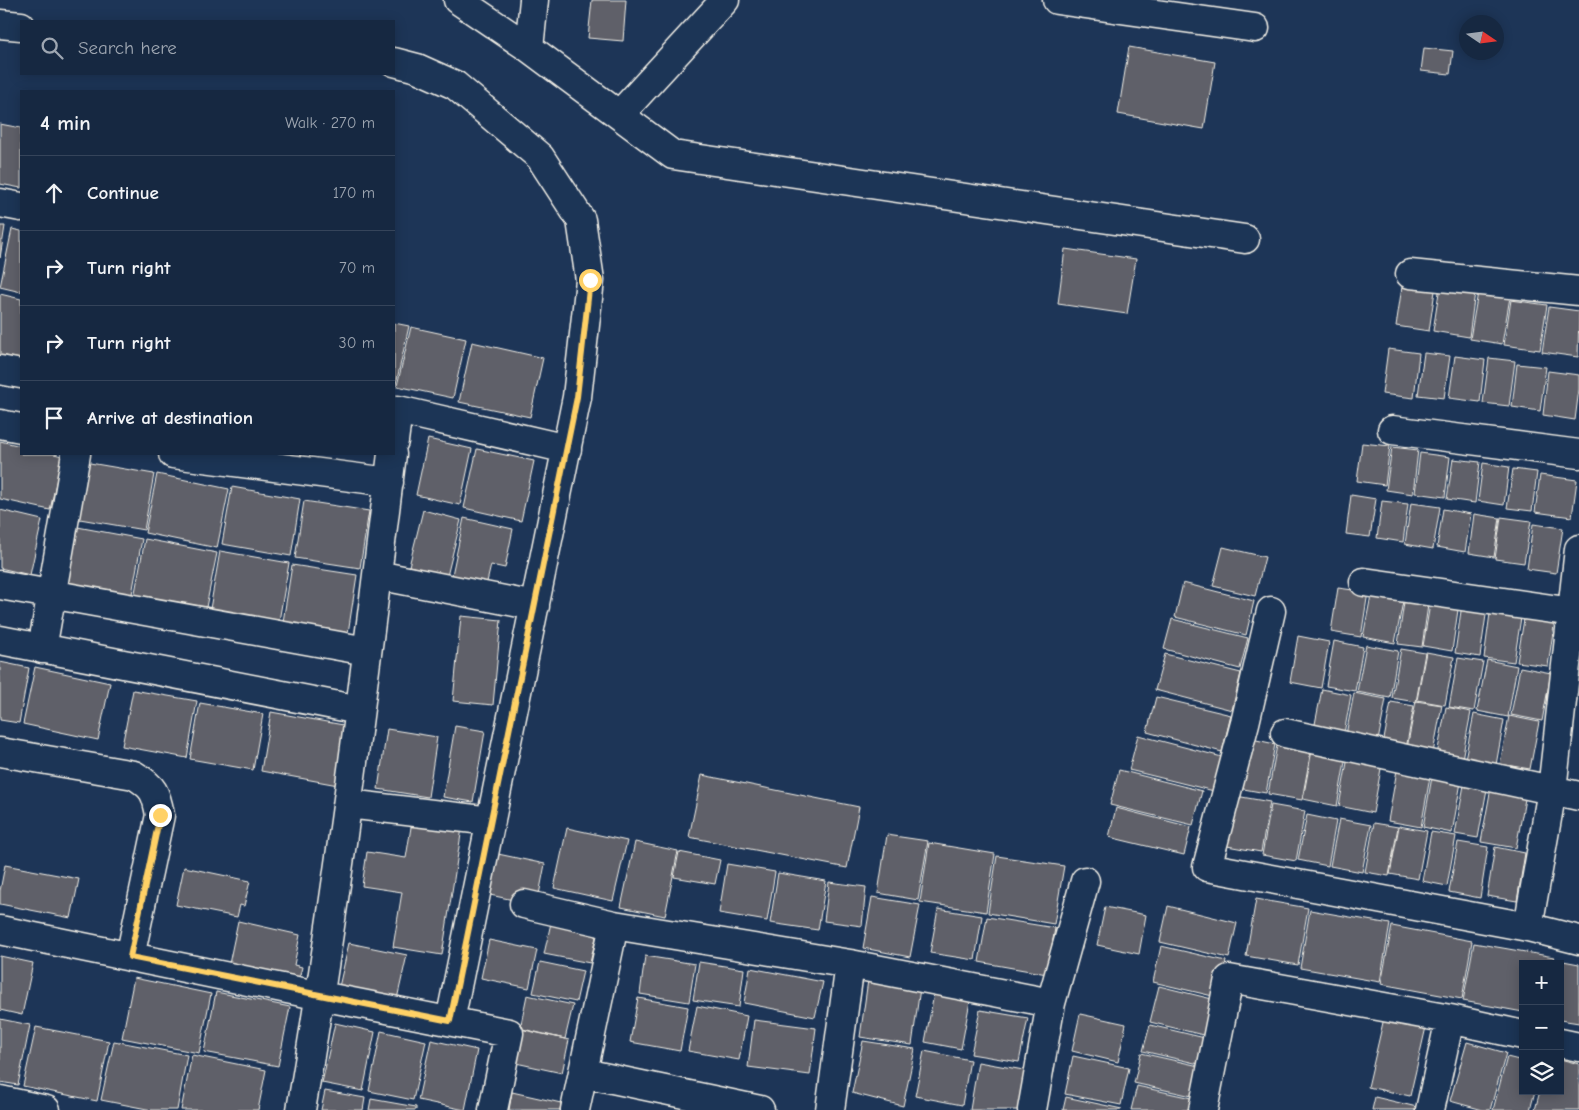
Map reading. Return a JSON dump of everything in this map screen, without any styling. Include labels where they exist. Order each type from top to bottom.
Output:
[{"type":"street","points":[[458,0],[529,48],[673,155],[1245,239]]},
{"type":"street","points":[[529,48],[534,0]]},
{"type":"street","points":[[619,115],[725,0]]},
{"type":"street","points":[[1057,0],[1255,28]]},
{"type":"street","points":[[0,24],[20,26]]},
{"type":"street","points":[[395,62],[417,68],[455,85],[540,157],[581,220],[590,280],[577,397],[450,1021]]},
{"type":"street","points":[[0,203],[20,207]]},
{"type":"street","points":[[1410,274],[1579,291]]},
{"type":"street","points":[[0,370],[20,374]]},
{"type":"street","points":[[395,433],[398,410],[567,449]]},
{"type":"street","points":[[0,424],[20,428]]},
{"type":"street","points":[[1392,430],[1579,454]]},
{"type":"street","points":[[42,649],[76,455]]},
{"type":"street","points":[[188,455],[321,464],[388,482]]},
{"type":"street","points":[[301,1110],[321,996],[348,804],[392,455]]},
{"type":"street","points":[[1528,927],[1571,687],[1573,612],[1579,549]]},
{"type":"street","points":[[377,575],[535,606]]},
{"type":"street","points":[[1364,582],[1573,612]]},
{"type":"street","points":[[0,585],[367,651]]},
{"type":"street","points":[[1271,611],[1245,723],[1207,867],[1528,927],[1579,940]]},
{"type":"street","points":[[0,640],[359,710]]},
{"type":"street","points":[[1285,733],[1579,796]]},
{"type":"street","points":[[0,752],[134,775],[148,783],[157,798],[160,815],[130,957]]},
{"type":"street","points":[[348,804],[491,821]]},
{"type":"street","points":[[1032,1110],[1051,1003],[1085,881]]},
{"type":"street","points":[[524,904],[614,925],[850,964],[1051,1003]]},
{"type":"street","points":[[575,1110],[614,925]]},
{"type":"street","points":[[0,930],[509,1033],[493,1110]]},
{"type":"street","points":[[830,1110],[850,964]]},
{"type":"street","points":[[1203,1110],[1228,979],[1519,1034]]},
{"type":"street","points":[[1430,1110],[1450,1020]]},
{"type":"street","points":[[1564,1044],[1579,1047]]},
{"type":"street","points":[[584,1073],[760,1110]]},
{"type":"street","points":[[0,1100],[46,1110]]},
{"type":"building","points":[[592,0],[626,0],[623,41],[588,38]]},
{"type":"building","points":[[1129,47],[1215,62],[1204,129],[1118,114]]},
{"type":"building","points":[[1424,48],[1453,51],[1450,74],[1421,71]]},
{"type":"building","points":[[0,124],[20,128],[20,188],[0,184]]},
{"type":"building","points":[[0,226],[5,226],[0,258]]},
{"type":"building","points":[[12,229],[20,231],[20,292],[0,287]]},
{"type":"building","points":[[1065,249],[1136,259],[1127,314],[1058,304]]},
{"type":"building","points":[[1403,280],[1436,284],[1429,331],[1396,326]]},
{"type":"building","points":[[1440,286],[1475,292],[1469,337],[1433,331]]},
{"type":"building","points":[[1478,292],[1510,297],[1502,344],[1470,339]]},
{"type":"building","points":[[0,294],[20,299],[20,359],[0,355]]},
{"type":"building","points":[[1511,300],[1547,305],[1540,350],[1504,345]]},
{"type":"building","points":[[1549,307],[1579,311],[1578,357],[1542,352]]},
{"type":"building","points":[[395,323],[409,326],[395,388]]},
{"type":"building","points":[[411,327],[466,339],[453,398],[397,386]]},
{"type":"building","points":[[472,342],[543,358],[530,417],[459,402]]},
{"type":"building","points":[[1388,349],[1419,353],[1414,398],[1382,394]]},
{"type":"building","points":[[1424,353],[1450,356],[1444,398],[1418,395]]},
{"type":"building","points":[[1455,356],[1485,360],[1480,402],[1449,398]]},
{"type":"building","points":[[1489,358],[1515,361],[1509,406],[1483,403]]},
{"type":"building","points":[[1517,364],[1546,367],[1540,411],[1512,407]]},
{"type":"building","points":[[1548,371],[1579,375],[1575,420],[1543,415]]},
{"type":"building","points":[[428,439],[472,449],[460,505],[416,495]]},
{"type":"building","points":[[0,441],[20,446],[20,455],[62,456],[50,510],[0,499]]},
{"type":"building","points":[[1362,443],[1390,446],[1385,485],[1357,481]]},
{"type":"building","points":[[1392,447],[1418,450],[1413,494],[1386,490]]},
{"type":"building","points":[[477,449],[534,461],[521,521],[464,508]]},
{"type":"building","points":[[1420,453],[1450,457],[1445,497],[1415,493]]},
{"type":"building","points":[[1453,459],[1480,462],[1475,503],[1447,499]]},
{"type":"building","points":[[84,462],[154,474],[144,530],[74,518]]},
{"type":"building","points":[[1483,463],[1509,467],[1504,505],[1478,501]]},
{"type":"building","points":[[1513,469],[1537,472],[1532,511],[1507,508]]},
{"type":"building","points":[[157,474],[229,489],[217,548],[145,533]]},
{"type":"building","points":[[1540,475],[1577,480],[1572,517],[1535,512]]},
{"type":"building","points":[[232,487],[300,499],[291,556],[222,544]]},
{"type":"building","points":[[1351,495],[1376,499],[1370,537],[1346,534]]},
{"type":"building","points":[[304,501],[369,511],[360,568],[295,558]]},
{"type":"building","points":[[1382,501],[1408,504],[1403,542],[1377,538]]},
{"type":"building","points":[[1411,503],[1440,507],[1433,549],[1405,544]]},
{"type":"building","points":[[1443,509],[1471,514],[1465,552],[1437,547]]},
{"type":"building","points":[[0,510],[42,520],[30,575],[0,568]]},
{"type":"building","points":[[423,510],[461,520],[447,576],[409,566]]},
{"type":"building","points":[[1474,514],[1500,518],[1494,557],[1469,553]]},
{"type":"building","points":[[1501,517],[1531,521],[1524,563],[1495,559]]},
{"type":"building","points":[[464,518],[513,529],[505,568],[491,565],[487,582],[452,575]]},
{"type":"building","points":[[1533,524],[1563,528],[1556,573],[1527,569]]},
{"type":"building","points":[[72,526],[142,539],[132,594],[62,582]]},
{"type":"building","points":[[145,539],[217,553],[205,612],[134,598]]},
{"type":"building","points":[[1223,547],[1265,557],[1255,596],[1213,586]]},
{"type":"building","points":[[220,551],[289,563],[279,621],[210,609]]},
{"type":"building","points":[[292,565],[357,575],[348,633],[283,622]]},
{"type":"building","points":[[1183,583],[1254,601],[1246,635],[1175,617]]},
{"type":"building","points":[[1338,588],[1368,592],[1361,637],[1331,632]]},
{"type":"building","points":[[1372,590],[1404,596],[1395,643],[1363,637]]},
{"type":"building","points":[[1405,595],[1429,598],[1422,647],[1398,644]]},
{"type":"building","points":[[1431,598],[1459,603],[1452,651],[1423,646]]},
{"type":"building","points":[[1462,604],[1487,608],[1480,657],[1455,653]]},
{"type":"building","points":[[1491,606],[1522,611],[1514,662],[1484,658]]},
{"type":"building","points":[[1525,613],[1555,618],[1548,666],[1517,662]]},
{"type":"building","points":[[461,616],[501,620],[493,705],[453,701]]},
{"type":"building","points":[[1172,619],[1248,638],[1240,669],[1164,649]]},
{"type":"building","points":[[1298,636],[1329,642],[1321,688],[1290,682]]},
{"type":"building","points":[[1334,641],[1363,647],[1355,691],[1326,686]]},
{"type":"building","points":[[1366,645],[1398,651],[1390,698],[1357,692]]},
{"type":"building","points":[[1401,649],[1425,653],[1416,702],[1392,698]]},
{"type":"building","points":[[1426,652],[1454,657],[1445,705],[1417,700]]},
{"type":"building","points":[[1165,654],[1241,673],[1232,710],[1155,690]]},
{"type":"building","points":[[1458,658],[1483,662],[1474,711],[1449,707]]},
{"type":"building","points":[[1487,660],[1517,666],[1508,717],[1477,711]]},
{"type":"building","points":[[0,662],[29,668],[19,723],[0,720]]},
{"type":"building","points":[[35,667],[110,683],[98,740],[23,724]]},
{"type":"building","points":[[1520,667],[1551,673],[1542,721],[1511,715]]},
{"type":"building","points":[[1322,689],[1351,695],[1343,739],[1313,734]]},
{"type":"building","points":[[133,690],[197,701],[187,758],[122,746]]},
{"type":"building","points":[[1354,693],[1386,699],[1377,746],[1345,740]]},
{"type":"building","points":[[1156,697],[1231,715],[1222,752],[1147,732]]},
{"type":"building","points":[[1416,701],[1442,705],[1433,753],[1407,748]]},
{"type":"building","points":[[1391,702],[1414,706],[1405,754],[1382,750]]},
{"type":"building","points":[[200,703],[263,714],[253,770],[190,759]]},
{"type":"building","points":[[1446,707],[1471,712],[1462,759],[1437,755]]},
{"type":"building","points":[[271,712],[349,726],[338,785],[261,771]]},
{"type":"building","points":[[1474,714],[1504,720],[1496,765],[1465,759]]},
{"type":"building","points":[[1509,716],[1539,722],[1530,769],[1500,764]]},
{"type":"building","points":[[455,726],[485,731],[473,802],[443,797]]},
{"type":"building","points":[[387,729],[437,737],[428,797],[378,789]]},
{"type":"building","points":[[1138,735],[1222,757],[1214,791],[1129,770]]},
{"type":"building","points":[[1247,738],[1275,744],[1266,793],[1238,788]]},
{"type":"building","points":[[1277,745],[1311,751],[1302,800],[1268,794]]},
{"type":"building","points":[[1312,750],[1346,756],[1337,806],[1303,799]]},
{"type":"building","points":[[1348,757],[1382,763],[1373,813],[1339,806]]},
{"type":"building","points":[[1119,770],[1202,791],[1193,825],[1110,805]]},
{"type":"building","points":[[1397,770],[1430,777],[1421,827],[1388,821]]},
{"type":"building","points":[[702,775],[859,807],[847,868],[689,837]]},
{"type":"building","points":[[1432,777],[1461,782],[1452,833],[1423,827]]},
{"type":"building","points":[[1492,782],[1527,788],[1516,848],[1481,842]]},
{"type":"building","points":[[1464,785],[1487,789],[1478,838],[1455,834]]},
{"type":"building","points":[[1236,796],[1270,802],[1261,852],[1227,846]]},
{"type":"building","points":[[1271,805],[1305,811],[1296,861],[1262,855]]},
{"type":"building","points":[[1116,808],[1191,827],[1184,855],[1109,837]]},
{"type":"building","points":[[1307,815],[1336,821],[1328,866],[1298,860]]},
{"type":"building","points":[[1339,819],[1371,825],[1362,872],[1330,866]]},
{"type":"building","points":[[412,821],[462,828],[442,955],[393,947],[402,892],[362,886],[367,852],[406,858]]},
{"type":"building","points":[[1374,823],[1398,827],[1389,876],[1365,872]]},
{"type":"building","points":[[1399,826],[1427,831],[1418,879],[1390,874]]},
{"type":"building","points":[[567,828],[627,841],[613,901],[554,888]]},
{"type":"building","points":[[1431,832],[1456,836],[1447,886],[1422,881]]},
{"type":"building","points":[[887,835],[928,841],[918,900],[878,893]]},
{"type":"building","points":[[635,842],[678,851],[665,916],[621,907]]},
{"type":"building","points":[[1458,842],[1488,847],[1480,898],[1449,892]]},
{"type":"building","points":[[929,843],[995,854],[986,912],[920,902]]},
{"type":"building","points":[[1495,847],[1525,853],[1517,901],[1487,896]]},
{"type":"building","points":[[679,852],[720,860],[715,884],[674,877]]},
{"type":"building","points":[[498,854],[545,864],[537,905],[490,895]]},
{"type":"building","points":[[997,856],[1064,866],[1054,924],[988,913]]},
{"type":"building","points":[[727,864],[775,872],[767,921],[719,913]]},
{"type":"building","points":[[5,865],[79,879],[71,918],[0,904],[0,891]]},
{"type":"building","points":[[184,867],[250,881],[244,906],[240,905],[237,917],[176,905]]},
{"type":"building","points":[[778,873],[826,881],[818,930],[770,923]]},
{"type":"building","points":[[829,882],[866,887],[862,926],[824,921]]},
{"type":"building","points":[[872,897],[920,905],[910,957],[863,948]]},
{"type":"building","points":[[1256,899],[1308,908],[1298,965],[1246,956]]},
{"type":"building","points":[[1168,906],[1237,923],[1229,958],[1160,942]]},
{"type":"building","points":[[1105,907],[1146,915],[1139,954],[1097,945]]},
{"type":"building","points":[[938,909],[982,916],[975,960],[930,953]]},
{"type":"building","points":[[1310,910],[1390,924],[1380,982],[1300,968]]},
{"type":"building","points":[[553,914],[599,924],[590,963],[544,954]]},
{"type":"building","points":[[987,917],[1055,928],[1047,974],[979,962]]},
{"type":"building","points":[[238,921],[300,935],[294,965],[302,967],[299,979],[229,964]]},
{"type":"building","points":[[1392,926],[1472,941],[1462,999],[1381,984]]},
{"type":"building","points":[[489,940],[537,950],[529,988],[481,978]]},
{"type":"building","points":[[349,943],[407,955],[397,999],[339,987]]},
{"type":"building","points":[[1474,943],[1554,957],[1554,960],[1519,960],[1519,1011],[1463,1001]]},
{"type":"building","points":[[1161,946],[1226,961],[1217,997],[1153,982]]},
{"type":"building","points":[[0,956],[33,963],[22,1015],[0,1010]]},
{"type":"building","points":[[645,956],[695,964],[689,1002],[640,994]]},
{"type":"building","points":[[1564,961],[1579,964],[1579,1023],[1564,1021]]},
{"type":"building","points":[[540,962],[583,971],[576,1002],[533,993]]},
{"type":"building","points":[[699,962],[744,969],[739,1007],[693,1000]]},
{"type":"building","points":[[750,968],[823,982],[815,1017],[744,1003]]},
{"type":"building","points":[[134,978],[211,994],[199,1053],[122,1038]]},
{"type":"building","points":[[868,980],[920,988],[912,1045],[860,1037]]},
{"type":"building","points":[[1159,986],[1216,1000],[1207,1036],[1150,1022]]},
{"type":"building","points":[[216,992],[290,1007],[278,1066],[204,1052]]},
{"type":"building","points":[[934,994],[970,1001],[961,1049],[925,1042]]},
{"type":"building","points":[[527,995],[573,1005],[565,1039],[520,1029]]},
{"type":"building","points":[[638,998],[688,1007],[680,1051],[630,1042]]},
{"type":"building","points":[[697,1006],[747,1016],[739,1060],[688,1051]]},
{"type":"building","points":[[980,1010],[1028,1018],[1019,1062],[971,1054]]},
{"type":"building","points":[[1080,1014],[1126,1024],[1118,1062],[1072,1051]]},
{"type":"building","points":[[1384,1018],[1426,1027],[1410,1096],[1368,1087]]},
{"type":"building","points":[[0,1019],[30,1025],[18,1085],[0,1082]]},
{"type":"building","points":[[754,1020],[816,1028],[810,1075],[748,1067]]},
{"type":"building","points":[[335,1023],[375,1032],[363,1091],[322,1083]]},
{"type":"building","points":[[1150,1025],[1205,1038],[1199,1064],[1143,1051]]},
{"type":"building","points":[[36,1027],[109,1041],[97,1101],[23,1086]]},
{"type":"building","points":[[523,1029],[569,1040],[562,1073],[516,1063]]},
{"type":"building","points":[[381,1031],[426,1041],[413,1100],[369,1091]]},
{"type":"building","points":[[431,1040],[477,1050],[465,1110],[418,1100]]},
{"type":"building","points":[[114,1041],[187,1055],[177,1110],[152,1110],[101,1100]]},
{"type":"building","points":[[863,1041],[915,1049],[903,1106],[852,1093]]},
{"type":"building","points":[[1467,1042],[1506,1053],[1490,1110],[1483,1110],[1450,1101]]},
{"type":"building","points":[[924,1051],[970,1060],[962,1105],[915,1096]]},
{"type":"building","points":[[1141,1053],[1199,1066],[1192,1096],[1134,1083]]},
{"type":"building","points":[[192,1055],[266,1070],[258,1110],[181,1110]]},
{"type":"building","points":[[1073,1056],[1129,1068],[1121,1105],[1065,1094]]},
{"type":"building","points":[[1507,1057],[1519,1060],[1519,1095],[1534,1095],[1530,1110],[1493,1110]]},
{"type":"building","points":[[1564,1060],[1579,1064],[1579,1110],[1535,1110],[1539,1095],[1564,1095]]},
{"type":"building","points":[[978,1062],[1035,1072],[1028,1110],[970,1110]]},
{"type":"building","points":[[1137,1086],[1191,1098],[1188,1110],[1131,1110]]},
{"type":"building","points":[[325,1091],[365,1098],[363,1110],[321,1110]]},
{"type":"building","points":[[512,1092],[561,1103],[560,1110],[509,1110]]},
{"type":"building","points":[[1066,1097],[1122,1109],[1063,1110]]},
{"type":"building","points":[[1375,1097],[1417,1107],[1416,1110],[1372,1110]]},
{"type":"building","points":[[371,1099],[416,1107],[416,1110],[369,1110]]},
{"type":"route","points":[[160,815],[130,957],[450,1021],[577,397],[590,280]]}]
